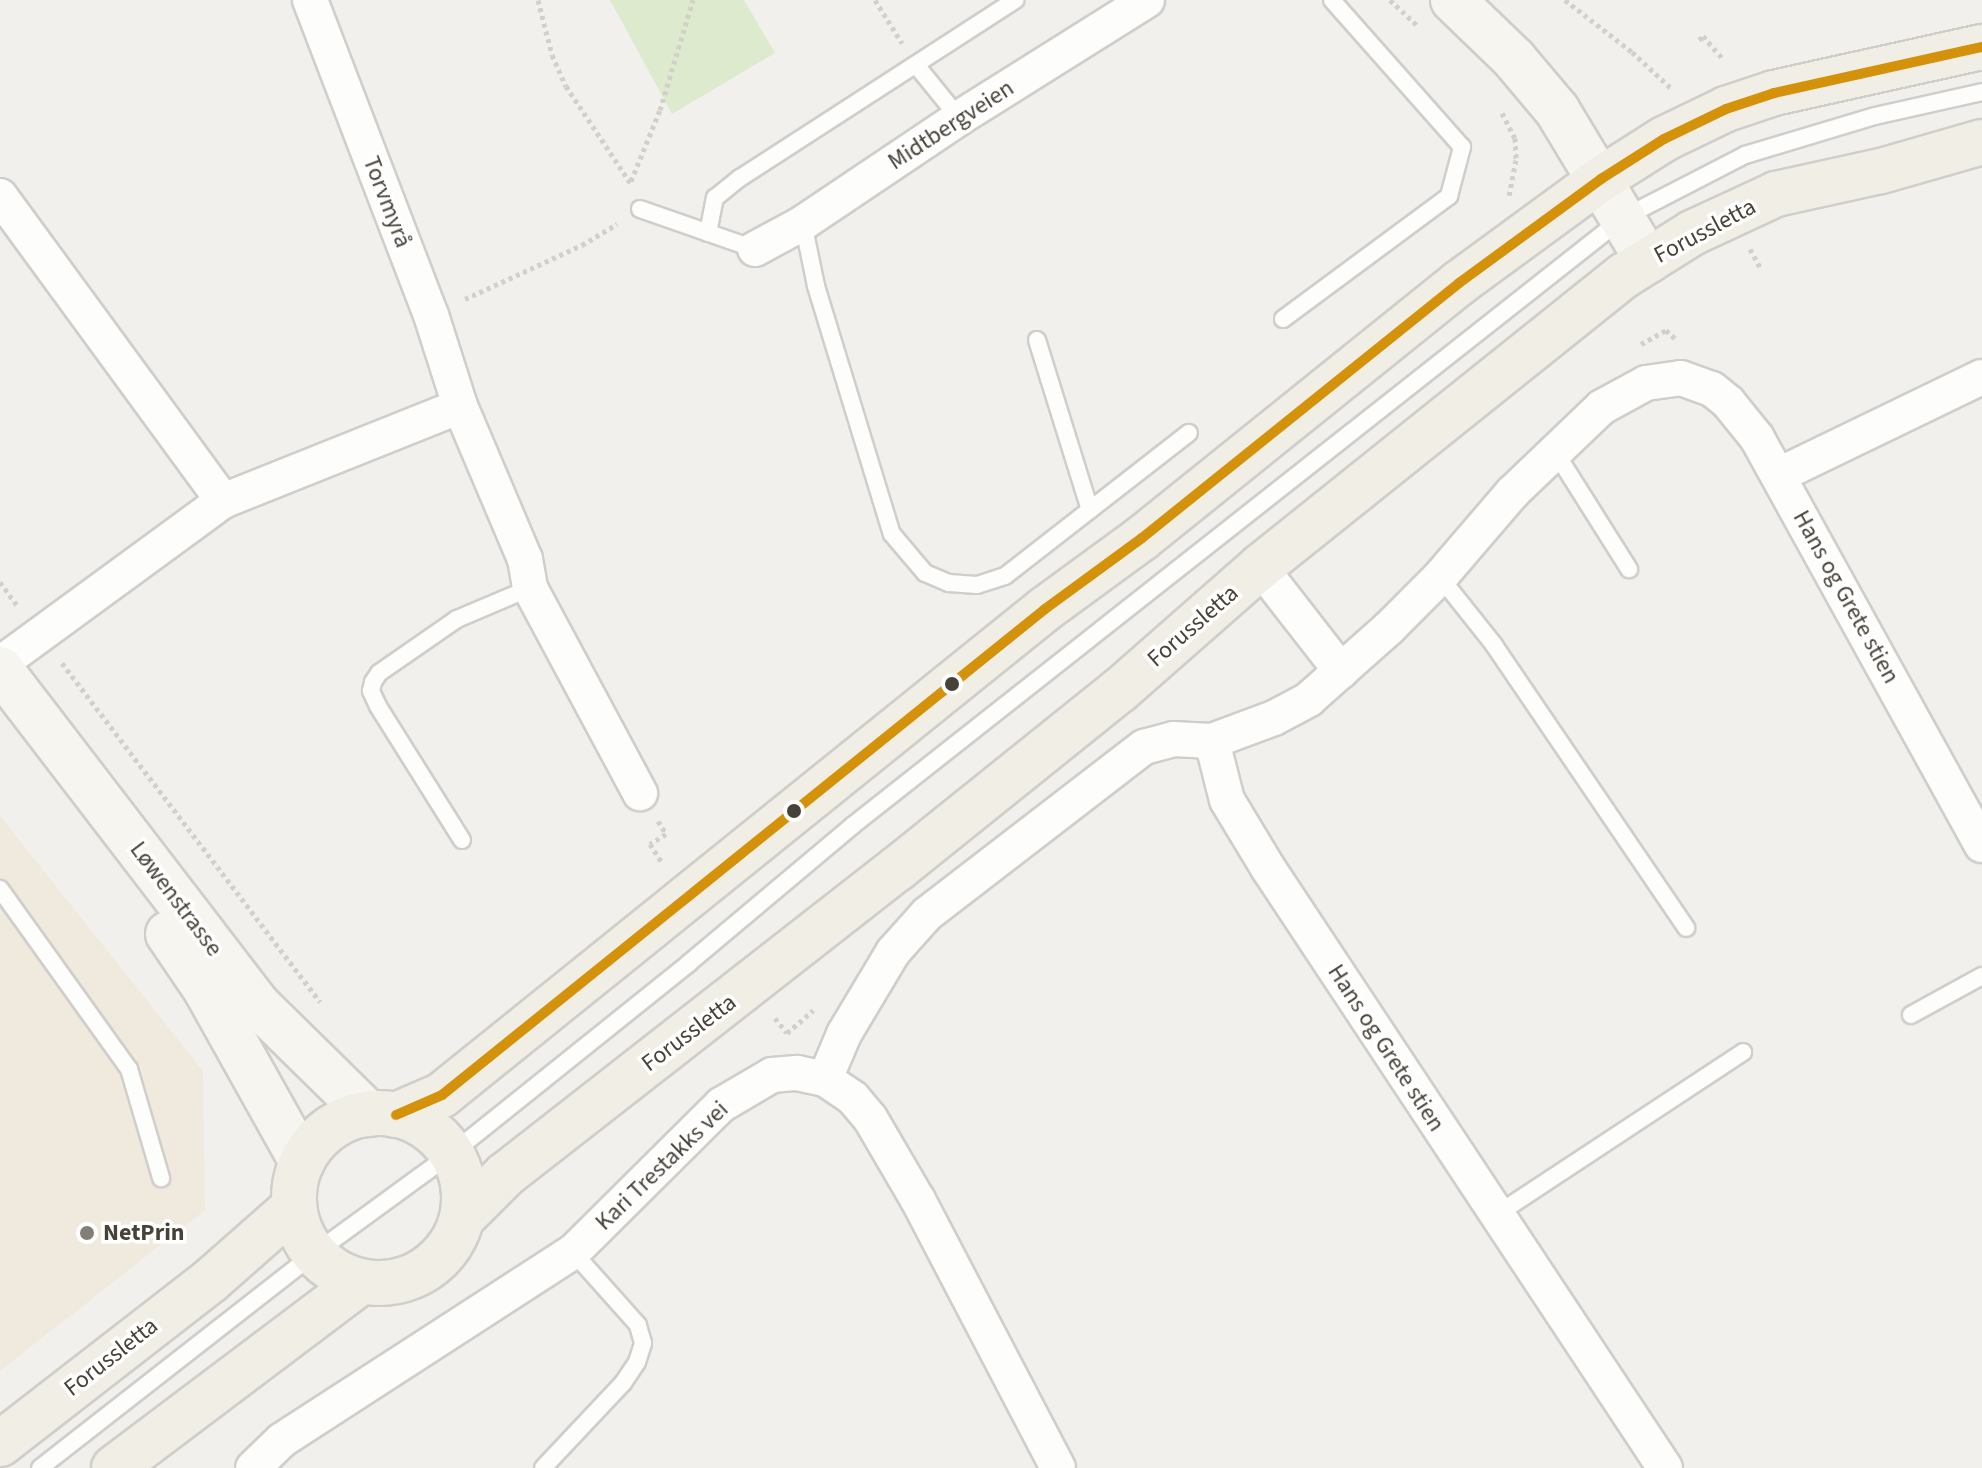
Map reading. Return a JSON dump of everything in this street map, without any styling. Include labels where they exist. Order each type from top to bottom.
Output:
[{"type":"main road","points":[[1453,0],[1514,59],[1557,110],[1648,261]]},
{"type":"main road","points":[[383,1114],[421,1124],[442,1141],[451,1154],[464,1191],[462,1218],[452,1242],[435,1262],[413,1277],[387,1284],[361,1282],[328,1267],[301,1230],[294,1207],[294,1184],[302,1162],[318,1138],[342,1121],[383,1114],[442,1095],[1032,619],[1142,538],[1459,283],[1601,179],[1664,139],[1726,109],[1819,82],[1982,47]]},
{"type":"main road","name":"Forussletta","points":[[462,1218],[553,1136],[724,1007],[1120,690],[1260,567],[1521,357],[1648,261],[1692,233],[1776,194],[1881,171],[1982,142]]},
{"type":"main road","name":"Løwenstrasse","points":[[0,667],[259,1006],[383,1114]]},
{"type":"main road","name":"Løwenstrasse","points":[[0,712],[147,902],[189,965],[302,1162]]},
{"type":"main road","name":"Forussletta","points":[[0,1444],[210,1281],[294,1207]]},
{"type":"main road","points":[[114,1468],[361,1282]]},
{"type":"street","name":"Torvmyrå","points":[[310,0],[431,315],[460,406],[515,532],[525,559],[530,588],[640,793]]},
{"type":"street","name":"Midtbergveien","points":[[755,249],[803,223],[959,118],[1147,0]]},
{"type":"street","points":[[0,196],[223,501]]},
{"type":"street","points":[[1779,475],[1982,377]]},
{"type":"street","name":"Hans og Grete stien","points":[[1665,1468],[1496,1215],[1227,800],[1212,741],[1274,718],[1309,699],[1440,577],[1554,450],[1602,407],[1627,390],[1646,383],[1681,378],[1712,389],[1743,417],[1779,475],[1982,845]]},
{"type":"street","points":[[0,667],[223,501],[460,406]]},
{"type":"street","points":[[1260,567],[1341,671]]},
{"type":"street","points":[[825,1079],[844,1034],[893,952],[927,914],[1144,747],[1173,739],[1212,741]]},
{"type":"street","name":"Kari Trestakks vei","points":[[253,1468],[282,1440],[573,1252],[721,1105],[772,1075],[797,1073],[825,1079],[853,1098],[870,1118],[918,1200],[1058,1468]]},
{"type":"lane","points":[[708,233],[715,198],[1015,0]]},
{"type":"lane","points":[[1283,319],[1449,196],[1462,147],[1332,0]]},
{"type":"lane","points":[[916,65],[959,118]]},
{"type":"lane","points":[[40,1468],[315,1253],[451,1154],[689,963],[852,826],[1623,218],[1745,155],[1860,120],[1982,92]]},
{"type":"lane","points":[[640,209],[755,249]]},
{"type":"lane","points":[[803,223],[816,286],[887,520],[905,554],[925,573],[949,583],[977,585],[1005,576],[1189,433]]},
{"type":"lane","points":[[1037,340],[1090,510]]},
{"type":"lane","points":[[1554,450],[1629,569]]},
{"type":"lane","points":[[1440,577],[1486,634],[1686,928]]},
{"type":"lane","points":[[462,840],[378,706],[371,691],[373,682],[379,673],[457,619],[530,588]]},
{"type":"lane","points":[[0,889],[129,1069],[161,1178]]},
{"type":"lane","points":[[1911,1015],[1982,976]]},
{"type":"lane","points":[[1496,1215],[1743,1052]]},
{"type":"lane","points":[[543,1468],[623,1383],[637,1362],[643,1343],[638,1325],[573,1252]]},
{"type":"path","points":[[431,315],[582,245],[640,209],[630,182],[566,86],[552,55],[538,0]]},
{"type":"path","points":[[630,182],[660,110],[693,0]]},
{"type":"path","points":[[875,0],[916,65]]},
{"type":"path","points":[[1390,0],[1427,35]]},
{"type":"path","points":[[1565,0],[1641,59],[1678,99]]},
{"type":"path","points":[[1699,40],[1703,36],[1722,58]]},
{"type":"path","points":[[1492,102],[1515,138],[1516,160],[1506,202]]},
{"type":"path","points":[[0,582],[320,1003]]},
{"type":"path","points":[[640,793],[666,834],[650,844],[664,867]]},
{"type":"path","points":[[772,1014],[787,1033],[816,1008],[844,1034]]},
{"type":"shaded area","points":[[0,816],[203,1071],[205,1210],[0,1371]]},
{"type":"green space","points":[[610,0],[744,0],[775,53],[672,114]]},
{"type":"transit line","points":[[396,1115],[442,1095],[1045,609],[1142,538],[1459,283],[1601,179],[1664,139],[1726,109],[1774,93],[1982,47]]},
{"type":"place","name":"NetPrin","points":[[87,1233]]}]
